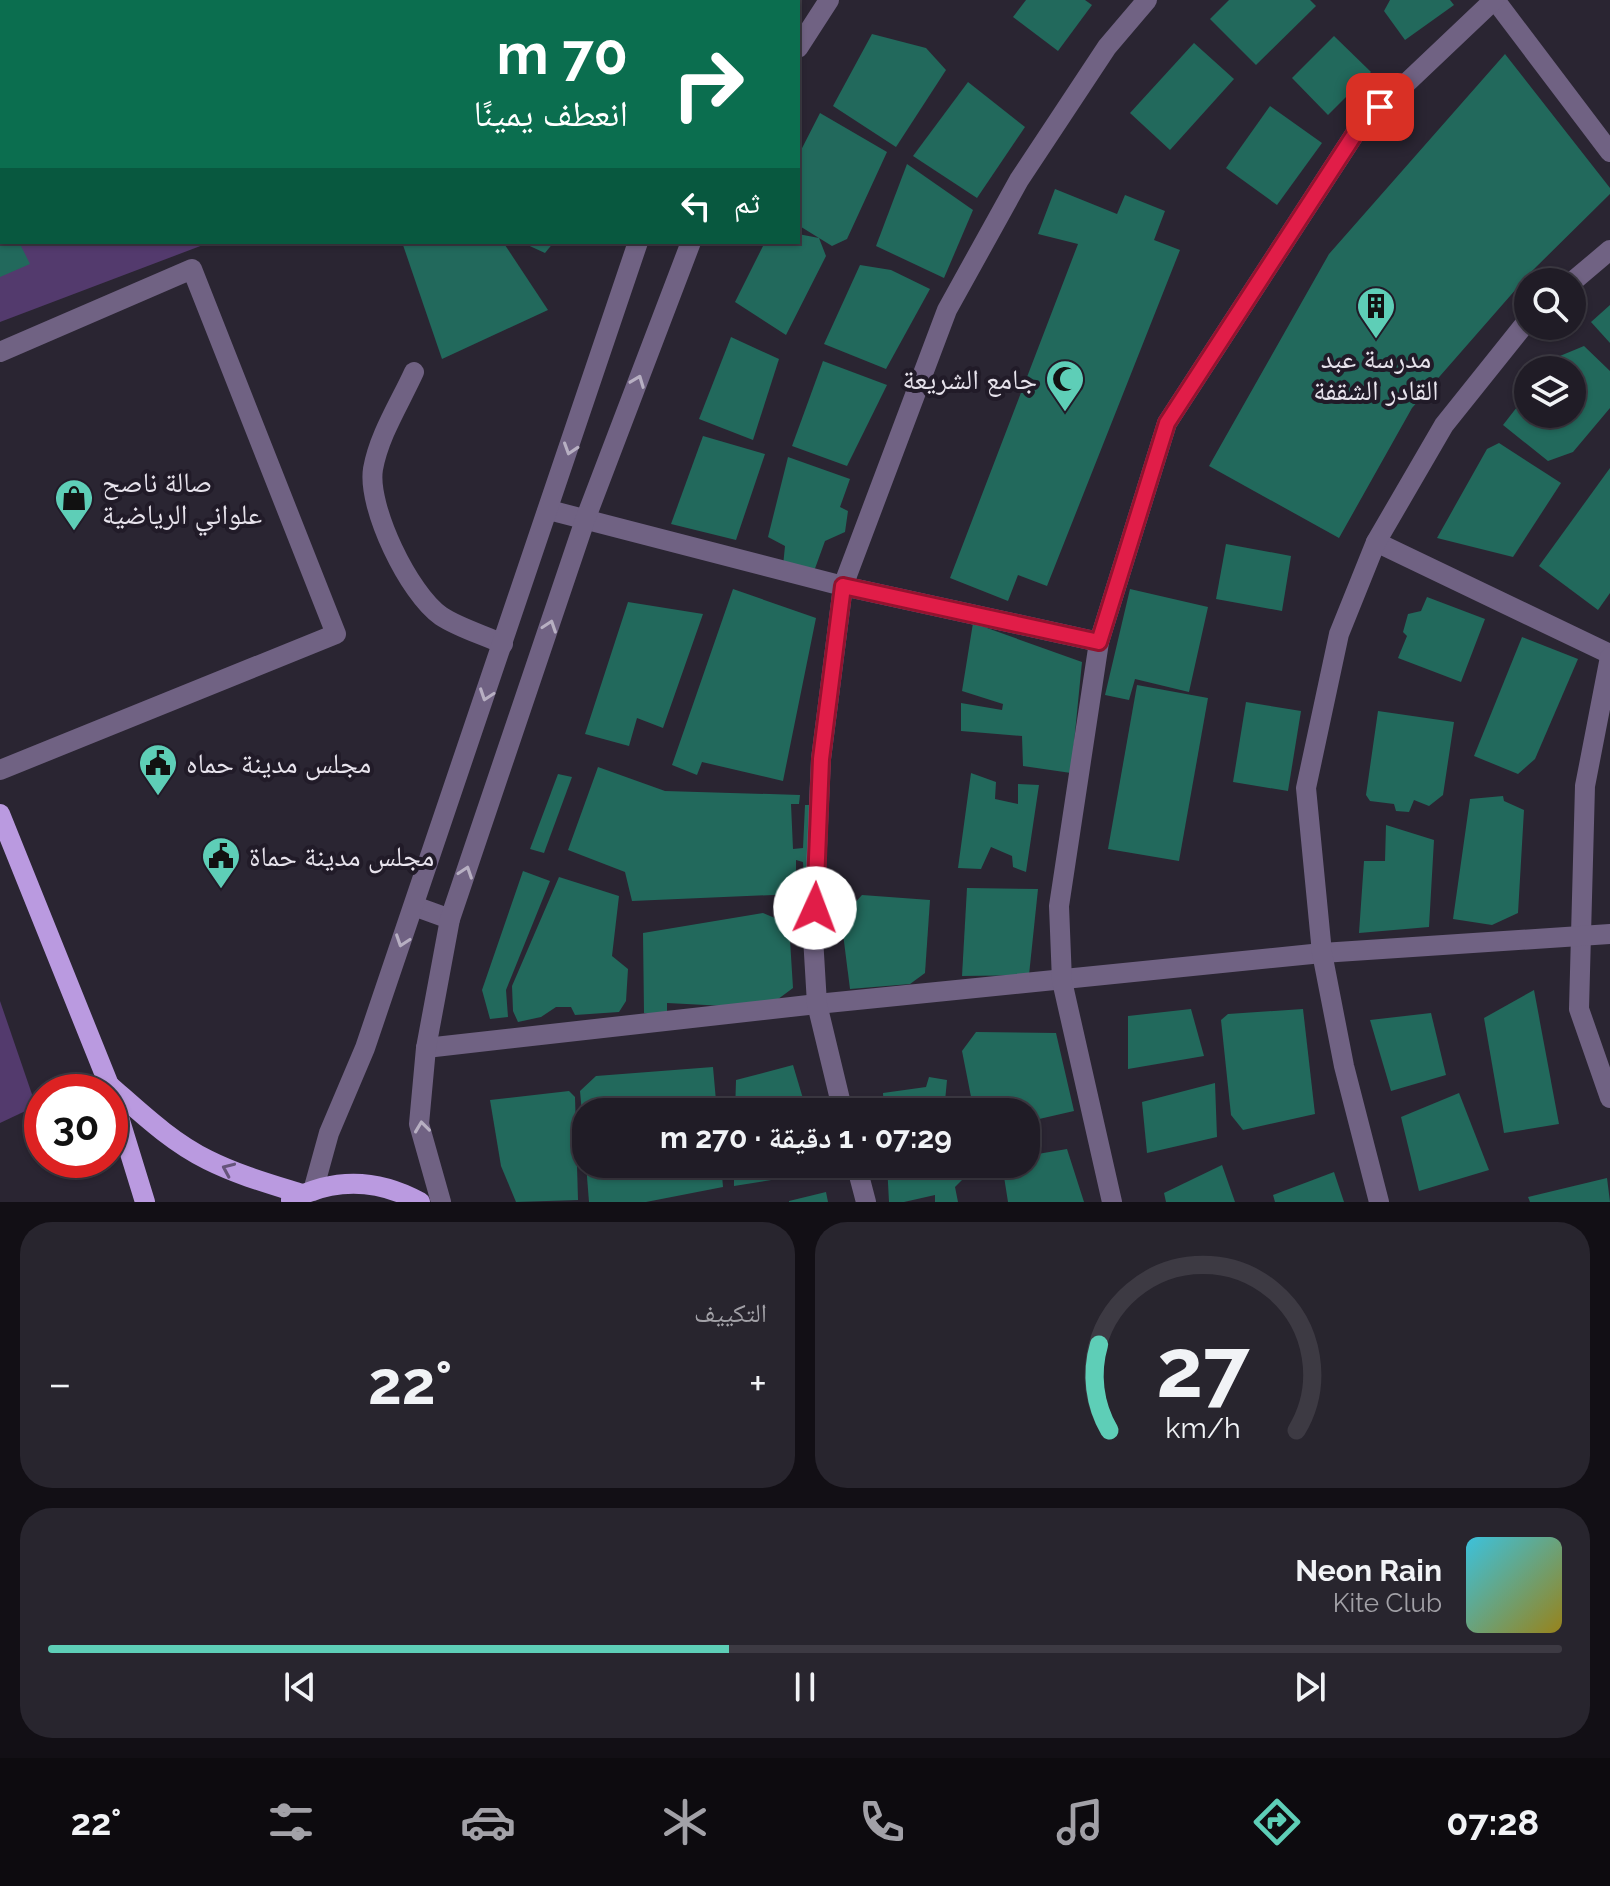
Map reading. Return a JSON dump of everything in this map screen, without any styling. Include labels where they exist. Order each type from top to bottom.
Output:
[{"type":"main road","points":[[0,814],[105,1074]]},
{"type":"main road","points":[[128,1101],[162,1131],[205,1159],[247,1178],[300,1196],[363,1182],[395,1189],[420,1202]]},
{"type":"main road","points":[[128,1147],[145,1202]]},
{"type":"street","points":[[800,45],[829,0]]},
{"type":"street","points":[[840,1098],[817,1004],[813,937],[821,759],[843,586],[947,310],[1019,180],[1107,47],[1147,0]]},
{"type":"street","points":[[1112,1202],[1062,981],[1059,906],[1099,642],[1167,423],[1358,129],[1494,0],[1610,152]]},
{"type":"street","points":[[300,1196],[365,1048],[637,244]]},
{"type":"street","points":[[441,1202],[419,1124],[426,1048],[450,919],[585,520],[690,244]]},
{"type":"street","points":[[1586,270],[1610,250]]},
{"type":"street","points":[[0,352],[192,269],[336,634],[0,770]]},
{"type":"street","points":[[1379,1202],[1344,1066],[1322,953],[1306,788],[1339,634],[1376,542],[1444,425],[1514,335]]},
{"type":"street","points":[[414,372],[386,431],[373,468],[375,502],[408,576],[424,600],[441,616],[503,644]]},
{"type":"street","points":[[549,510],[843,586],[1099,642]]},
{"type":"street","points":[[1376,542],[1610,655],[1585,786],[1579,1009],[1610,1098]]},
{"type":"street","points":[[414,906],[450,919]]},
{"type":"street","points":[[426,1048],[817,1004],[1322,953],[1610,934]]},
{"type":"street","points":[[860,1178],[866,1202]]},
{"type":"shaded area","points":[[0,244],[206,244],[0,322]]},
{"type":"shaded area","points":[[0,1001],[25,1074],[24,1112],[0,1123]]},
{"type":"building","points":[[1026,0],[1085,0],[1092,5],[1058,51],[1013,17]]},
{"type":"building","points":[[1229,0],[1310,0],[1316,6],[1256,65],[1210,19]]},
{"type":"building","points":[[1390,0],[1450,0],[1454,5],[1405,40],[1384,11]]},
{"type":"building","points":[[872,34],[926,48],[946,70],[896,147],[833,106]]},
{"type":"building","points":[[1334,36],[1371,72],[1328,115],[1292,78]]},
{"type":"building","points":[[1194,43],[1234,79],[1170,150],[1130,113]]},
{"type":"building","name":"مدرسة عبد القادر الشقفة","points":[[1505,54],[1610,188],[1610,194],[1535,268],[1514,268],[1514,291],[1412,408],[1339,538],[1209,466],[1329,254]]},
{"type":"building","points":[[968,82],[1025,127],[977,198],[913,156]]},
{"type":"building","points":[[1270,106],[1322,143],[1277,205],[1226,168]]},
{"type":"building","points":[[820,113],[887,152],[847,239],[832,246],[800,226],[800,152]]},
{"type":"building","points":[[907,164],[973,210],[944,278],[876,246]]},
{"type":"building","name":"جامع الشريعة","points":[[1055,189],[1117,214],[1125,195],[1165,211],[1154,240],[1180,250],[1047,586],[1018,575],[1008,601],[950,578],[1078,244],[1038,234]]},
{"type":"building","points":[[800,234],[819,238],[826,256],[786,335],[735,302],[764,244],[800,244]]},
{"type":"building","points":[[0,244],[20,244],[30,264],[0,277]]},
{"type":"building","points":[[504,244],[548,310],[442,359],[403,245]]},
{"type":"building","points":[[525,244],[552,244],[545,253]]},
{"type":"building","points":[[860,265],[891,270],[930,289],[886,369],[824,344]]},
{"type":"building","points":[[1610,305],[1610,343],[1591,322]]},
{"type":"building","points":[[731,337],[779,359],[753,440],[699,419]]},
{"type":"building","points":[[1584,346],[1610,371],[1610,408],[1573,452],[1548,461],[1503,425],[1514,411],[1514,428],[1586,428],[1586,356],[1560,356]]},
{"type":"building","points":[[823,361],[887,385],[847,466],[792,446]]},
{"type":"building","points":[[703,436],[765,454],[736,540],[671,524]]},
{"type":"building","points":[[1499,443],[1561,483],[1513,557],[1437,538],[1487,449]]},
{"type":"building","points":[[788,457],[850,479],[840,507],[848,511],[845,532],[825,541],[813,574],[783,566],[785,546],[768,537]]},
{"type":"building","points":[[1610,468],[1610,593],[1598,610],[1539,566]]},
{"type":"building","points":[[1226,544],[1291,556],[1282,611],[1216,599]]},
{"type":"building","points":[[733,589],[816,618],[783,781],[702,762],[697,775],[672,765]]},
{"type":"building","points":[[1130,589],[1208,607],[1189,692],[1135,679],[1129,700],[1105,695]]},
{"type":"building","points":[[1427,597],[1485,619],[1461,682],[1398,658],[1407,636],[1403,632],[1408,614],[1421,611]]},
{"type":"building","points":[[628,602],[703,614],[663,728],[637,718],[629,746],[585,734]]},
{"type":"building","points":[[973,623],[1082,662],[1071,773],[1023,766],[1022,736],[961,731],[961,703],[1002,710],[1003,704],[962,691]]},
{"type":"building","points":[[1522,637],[1578,659],[1535,759],[1518,774],[1474,756]]},
{"type":"building","points":[[1137,685],[1208,698],[1179,861],[1108,849]]},
{"type":"building","points":[[1246,702],[1301,711],[1288,791],[1233,782]]},
{"type":"building","points":[[1378,711],[1454,722],[1443,795],[1429,806],[1414,800],[1409,812],[1396,811],[1394,804],[1370,801],[1366,795]]},
{"type":"building","points":[[598,767],[665,791],[800,795],[799,804],[791,804],[793,849],[803,848],[805,805],[814,805],[806,907],[803,862],[796,860],[796,894],[632,901],[625,872],[568,850]]},
{"type":"building","points":[[971,773],[996,782],[995,799],[1018,804],[1018,784],[1039,785],[1026,872],[1013,867],[1012,856],[991,847],[981,869],[958,868]]},
{"type":"building","points":[[558,774],[572,777],[544,853],[530,849]]},
{"type":"building","points":[[1503,796],[1504,801],[1524,810],[1518,913],[1492,925],[1453,919],[1470,799]]},
{"type":"building","points":[[1386,825],[1434,840],[1429,927],[1359,933],[1364,861],[1385,861]]},
{"type":"building","points":[[523,871],[550,881],[506,990],[508,1017],[490,1019],[482,990]]},
{"type":"building","points":[[559,877],[619,896],[612,956],[628,969],[626,1001],[619,1012],[575,1015],[571,1007],[556,1007],[541,1017],[518,1022],[513,1011],[512,986]]},
{"type":"building","points":[[967,888],[1038,889],[1029,975],[962,976]]},
{"type":"building","points":[[862,895],[930,900],[925,973],[910,984],[850,989],[841,918]]},
{"type":"building","points":[[763,913],[789,924],[793,988],[766,1008],[667,1003],[667,1013],[644,1013],[643,933]]},
{"type":"building","points":[[1534,990],[1559,1124],[1504,1133],[1484,1018]]},
{"type":"building","points":[[1191,1009],[1204,1056],[1128,1069],[1128,1016]]},
{"type":"building","points":[[1303,1009],[1315,1114],[1243,1130],[1231,1115],[1221,1020],[1228,1014]]},
{"type":"building","points":[[1431,1013],[1446,1075],[1391,1091],[1370,1020]]},
{"type":"building","points":[[976,1032],[1056,1033],[1074,1111],[1040,1119],[1040,1098],[971,1098],[962,1051]]},
{"type":"building","points":[[793,1065],[803,1098],[735,1098],[736,1080]]},
{"type":"building","points":[[713,1067],[716,1098],[581,1098],[580,1091],[596,1076]]},
{"type":"building","points":[[929,1077],[947,1080],[945,1098],[883,1098],[883,1093],[926,1087]]},
{"type":"building","points":[[1215,1083],[1217,1137],[1147,1153],[1142,1102]]},
{"type":"building","points":[[569,1091],[575,1097],[572,1098],[572,1178],[577,1178],[578,1200],[516,1202],[501,1166],[490,1100]]},
{"type":"building","points":[[1459,1093],[1489,1170],[1419,1191],[1401,1117]]},
{"type":"building","points":[[1067,1149],[1084,1202],[1008,1202],[1004,1178],[1040,1178],[1040,1154]]},
{"type":"building","points":[[1222,1165],[1235,1202],[1166,1202],[1164,1193]]},
{"type":"building","points":[[1334,1172],[1344,1202],[1275,1202],[1273,1195]]},
{"type":"building","points":[[587,1178],[722,1178],[723,1187],[646,1202],[589,1202]]},
{"type":"building","points":[[734,1178],[784,1178],[734,1186]]},
{"type":"building","points":[[888,1178],[963,1178],[955,1187],[958,1202],[935,1202],[935,1195],[889,1202]]},
{"type":"building","points":[[1607,1178],[1610,1202],[1530,1202],[1528,1197]]},
{"type":"building","points":[[826,1192],[828,1202],[789,1202],[789,1201]]},
{"type":"place","name":"مدرسة عبد القادر الشقفة","points":[[1376,340]]},
{"type":"place","name":"جامع الشريعة","points":[[1065,413]]},
{"type":"place","name":"صالة ناصح علواني الرياضية","points":[[74,532]]},
{"type":"place","name":"مجلس مدينة حماه","points":[[158,797]]},
{"type":"place","name":"مجلس مدينة حماة","points":[[221,890]]},
{"type":"route","points":[[815,908],[821,759],[843,586],[1099,642],[1167,423],[1358,129],[1380,107]]}]
